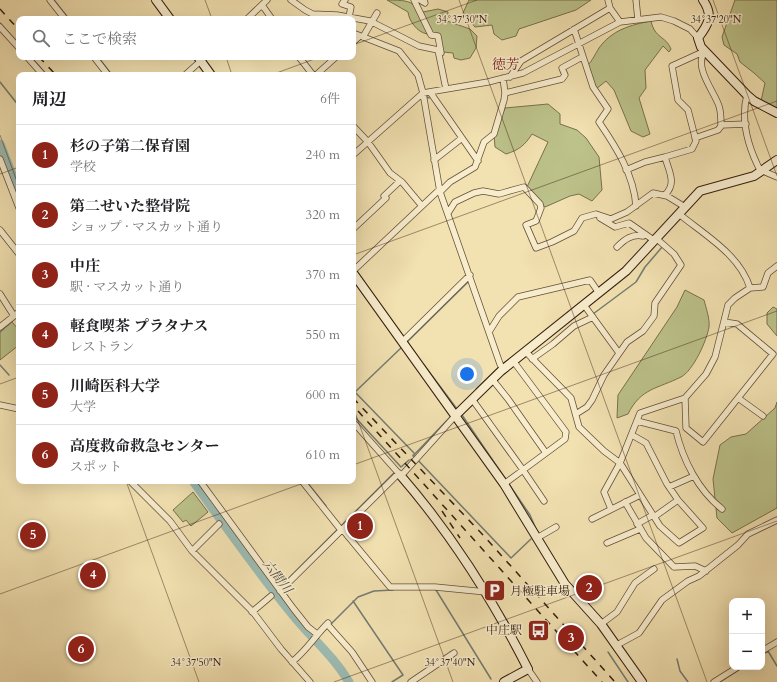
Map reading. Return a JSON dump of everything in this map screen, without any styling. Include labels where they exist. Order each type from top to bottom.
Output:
[{"type":"street","points":[[50,0],[63,16]]},
{"type":"street","points":[[156,0],[168,16]]},
{"type":"street","points":[[250,16],[267,0]]},
{"type":"street","points":[[291,0],[316,16]]},
{"type":"street","points":[[345,0],[342,4],[351,7],[349,16]]},
{"type":"street","points":[[414,0],[431,35],[438,36],[447,88]]},
{"type":"street","points":[[420,0],[426,3],[424,0]]},
{"type":"street","points":[[608,0],[610,8],[620,22]]},
{"type":"street","points":[[636,0],[638,20]]},
{"type":"street","points":[[698,38],[708,24],[708,10],[702,0]]},
{"type":"street","points":[[262,5],[270,16]]},
{"type":"street","points":[[510,77],[521,60],[610,8]]},
{"type":"street","points":[[356,40],[361,36],[372,22],[377,13]]},
{"type":"street","points":[[312,14],[337,16]]},
{"type":"street","points":[[356,152],[423,93],[510,77],[523,72],[620,22],[661,17],[674,21],[690,29],[698,38],[701,47],[747,95],[777,114]]},
{"type":"street","points":[[356,19],[372,22],[419,46],[438,50],[447,88]]},
{"type":"street","points":[[0,27],[16,45]]},
{"type":"street","points":[[574,30],[580,43],[582,57],[593,87],[608,110],[600,122],[619,151],[634,190],[636,206]]},
{"type":"street","points":[[356,34],[399,51],[418,75],[423,93],[440,191],[501,367]]},
{"type":"street","points":[[696,138],[718,130],[722,125],[720,108],[702,69],[701,59],[705,51]]},
{"type":"street","points":[[626,170],[645,162],[692,149],[695,146],[696,138],[688,110],[678,100],[671,70],[674,65],[705,51]]},
{"type":"street","points":[[506,93],[562,79],[565,75],[562,68],[582,57]]},
{"type":"street","points":[[30,60],[40,72]]},
{"type":"street","points":[[96,60],[106,72]]},
{"type":"street","points":[[188,72],[200,60]]},
{"type":"street","points":[[203,60],[209,72]]},
{"type":"street","points":[[302,60],[312,72]]},
{"type":"street","points":[[318,72],[332,60]]},
{"type":"street","points":[[356,268],[422,206],[450,182],[475,167],[484,142],[494,134],[506,93],[503,78]]},
{"type":"street","points":[[430,92],[478,161]]},
{"type":"street","points":[[747,95],[746,124],[753,157],[762,171],[777,177]]},
{"type":"street","points":[[722,125],[746,124]]},
{"type":"street","points":[[356,129],[368,142],[390,173],[400,181],[422,206]]},
{"type":"street","points":[[434,160],[462,138]]},
{"type":"street","points":[[665,157],[673,184],[671,189],[665,195]]},
{"type":"street","points":[[0,159],[16,200]]},
{"type":"street","points":[[529,356],[584,305],[626,271],[653,239],[700,191],[746,178],[762,171],[777,160]]},
{"type":"street","points":[[356,225],[386,198],[384,196],[400,181]]},
{"type":"street","points":[[448,213],[455,202],[474,193],[483,191],[499,194],[524,187],[540,204],[541,208],[536,221],[526,225],[536,248],[552,242],[574,230],[582,218],[596,214],[611,219],[636,206],[653,193],[665,195],[685,207]]},
{"type":"street","points":[[576,414],[587,407],[592,400],[604,375],[627,342],[643,331],[654,316],[655,303],[681,265],[674,254],[629,223],[615,227],[596,214]]},
{"type":"street","points":[[679,214],[729,255],[747,280],[750,288]]},
{"type":"street","points":[[0,230],[16,250]]},
{"type":"street","points":[[617,247],[623,240],[633,236],[653,239]]},
{"type":"street","points":[[611,509],[604,492],[620,463],[640,413],[685,398],[706,374],[715,357],[728,305],[735,298],[750,288],[763,287],[768,273],[777,266]]},
{"type":"street","points":[[356,273],[404,342],[506,482],[537,538],[565,584],[601,624],[642,682]]},
{"type":"street","points":[[404,342],[470,275]]},
{"type":"street","points":[[489,332],[499,316],[518,297],[590,280],[599,293]]},
{"type":"street","points":[[0,294],[14,316],[0,328]]},
{"type":"street","points":[[584,305],[619,353]]},
{"type":"street","points":[[279,589],[398,473],[416,458],[456,412],[492,380],[501,367],[529,356],[553,344],[574,326],[592,316]]},
{"type":"street","points":[[685,398],[686,428],[703,442],[773,354],[737,324],[724,322]]},
{"type":"street","points":[[529,356],[571,398],[579,427],[604,452],[620,463],[660,526],[679,544],[703,528],[678,500],[669,487],[646,443],[632,435]]},
{"type":"street","points":[[506,482],[565,439],[566,432],[514,362]]},
{"type":"street","points":[[492,380],[508,399],[546,453]]},
{"type":"street","points":[[738,398],[763,416]]},
{"type":"street","points":[[472,399],[544,501]]},
{"type":"street","points":[[0,405],[16,408]]},
{"type":"street","points":[[637,421],[676,431],[694,476],[713,502],[722,509]]},
{"type":"street","points":[[356,425],[434,514],[486,592],[528,669],[537,682]]},
{"type":"street","points":[[669,487],[694,476]]},
{"type":"street","points":[[137,484],[170,521],[192,551],[252,612],[310,682]]},
{"type":"street","points":[[202,484],[308,627],[317,634]]},
{"type":"street","points":[[304,484],[390,587],[436,587],[486,592]]},
{"type":"street","points":[[592,519],[640,495]]},
{"type":"street","points":[[608,543],[639,527],[678,500]]},
{"type":"street","points":[[625,502],[639,527],[674,567],[695,566],[706,571]]},
{"type":"street","points":[[617,645],[639,633],[662,600],[706,571],[738,545],[748,534],[777,520]]},
{"type":"street","points":[[192,551],[219,524]]},
{"type":"street","points":[[537,538],[556,527]]},
{"type":"street","points":[[601,624],[617,612],[635,583],[654,569]]},
{"type":"street","points":[[252,612],[271,596]]},
{"type":"street","points":[[292,662],[306,651],[317,634],[328,625],[352,652],[372,682]]},
{"type":"street","points":[[765,649],[777,642]]},
{"type":"street","points":[[411,682],[454,653]]},
{"type":"street","points":[[504,682],[528,669]]},
{"type":"street","points":[[714,682],[733,670]]},
{"type":"green space","points":[[387,0],[405,1],[414,5],[420,15],[427,34],[423,33],[414,26],[408,12]]},
{"type":"green space","points":[[469,0],[591,0],[576,10],[519,29],[516,36],[502,40],[494,34],[492,25],[475,27],[463,13]]},
{"type":"green space","points":[[735,0],[777,0],[777,108],[761,101],[765,83],[740,62],[737,54],[724,45],[722,37]]},
{"type":"green space","points":[[438,9],[448,12],[447,21],[470,29],[477,36],[476,48],[470,58],[461,60],[454,58],[453,53],[443,52],[440,34],[432,33],[423,12]]},
{"type":"green space","points":[[651,21],[655,31],[666,41],[671,49],[669,52],[663,46],[645,70],[646,88],[639,98],[650,134],[643,137],[631,131],[614,90],[606,81],[596,89],[587,66],[599,48],[610,37],[622,29]]},
{"type":"green space","points":[[548,104],[560,114],[560,124],[577,130],[586,138],[599,157],[602,190],[592,201],[579,194],[570,196],[545,207],[527,187],[548,142],[532,134],[521,147],[506,154],[495,147],[494,135],[505,108]]},
{"type":"green space","points":[[685,290],[704,300],[708,317],[708,333],[699,355],[686,374],[650,390],[638,399],[628,414],[617,418],[618,395],[677,307]]},
{"type":"green space","points":[[773,307],[777,309],[777,336],[767,324],[767,313]]},
{"type":"green space","points":[[12,322],[16,327],[16,347],[0,360],[0,332]]},
{"type":"green space","points":[[777,402],[777,508],[732,533],[717,518],[713,479],[720,445],[731,437],[746,434],[775,408]]},
{"type":"green space","points":[[193,492],[208,512],[191,526],[186,520],[183,522],[173,510]]},
{"type":"waterway","points":[[54,0],[67,16]]},
{"type":"waterway","points":[[0,23],[16,41]]},
{"type":"waterway","points":[[34,60],[44,72]]},
{"type":"waterway","points":[[100,60],[110,72]]},
{"type":"waterway","points":[[0,82],[16,102]]},
{"type":"waterway","points":[[425,96],[429,98]]},
{"type":"waterway","name":"六間川","points":[[0,144],[16,185]]},
{"type":"waterway","points":[[593,314],[636,282],[645,267],[663,246]]},
{"type":"waterway","points":[[406,343],[467,283]]},
{"type":"waterway","points":[[0,332],[16,318]]},
{"type":"waterway","points":[[561,334],[571,326]]},
{"type":"waterway","points":[[356,391],[402,347]]},
{"type":"waterway","points":[[502,364],[517,354]]},
{"type":"waterway","points":[[0,365],[9,375]]},
{"type":"waterway","points":[[424,365],[457,409],[458,408]]},
{"type":"waterway","points":[[476,389],[499,367]]},
{"type":"waterway","points":[[356,393],[414,453]]},
{"type":"waterway","points":[[413,456],[452,415]]},
{"type":"waterway","points":[[462,415],[530,515],[536,529]]},
{"type":"waterway","points":[[356,418],[401,467],[409,460]]},
{"type":"waterway","points":[[413,455],[511,558],[531,539]]},
{"type":"waterway","points":[[341,526],[395,472]]},
{"type":"waterway","name":"六間川","points":[[195,484],[266,581],[299,623],[336,663],[349,682]]},
{"type":"waterway","points":[[308,484],[326,506]]},
{"type":"waterway","points":[[280,587],[338,529]]},
{"type":"waterway","name":"六間川","points":[[274,592],[277,589]]},
{"type":"waterway","points":[[321,634],[358,597],[374,591],[393,590]]},
{"type":"waterway","points":[[436,590],[491,679]]},
{"type":"waterway","points":[[353,601],[403,675],[392,682]]},
{"type":"waterway","points":[[765,653],[768,651],[777,666]]},
{"type":"waterway","points":[[608,652],[628,682]]},
{"type":"waterway","points":[[677,659],[680,671],[688,682]]},
{"type":"waterway","points":[[720,682],[738,670]]},
{"type":"railway","points":[[0,9],[16,27]]},
{"type":"railway","points":[[42,60],[53,72]]},
{"type":"railway","points":[[356,401],[483,535],[615,682]]},
{"type":"railway","points":[[358,411],[602,682]]},
{"type":"railway","points":[[442,511],[460,538]]},
{"type":"place","name":"杉の子第二保育園","points":[[360,526]]},
{"type":"place","name":"川崎医科大学","points":[[33,535]]},
{"type":"place","name":"軽食喫茶 プラタナス","points":[[93,575]]},
{"type":"place","name":"第二せいた整骨院","points":[[589,588]]},
{"type":"place","name":"月極駐車場","points":[[495,591]]},
{"type":"place","name":"中庄駅","points":[[538,630]]},
{"type":"place","name":"中庄","points":[[571,638]]},
{"type":"place","name":"高度救命救急センター","points":[[81,649]]},
{"type":"district","name":"徳芳","points":[[506,64]]}]
